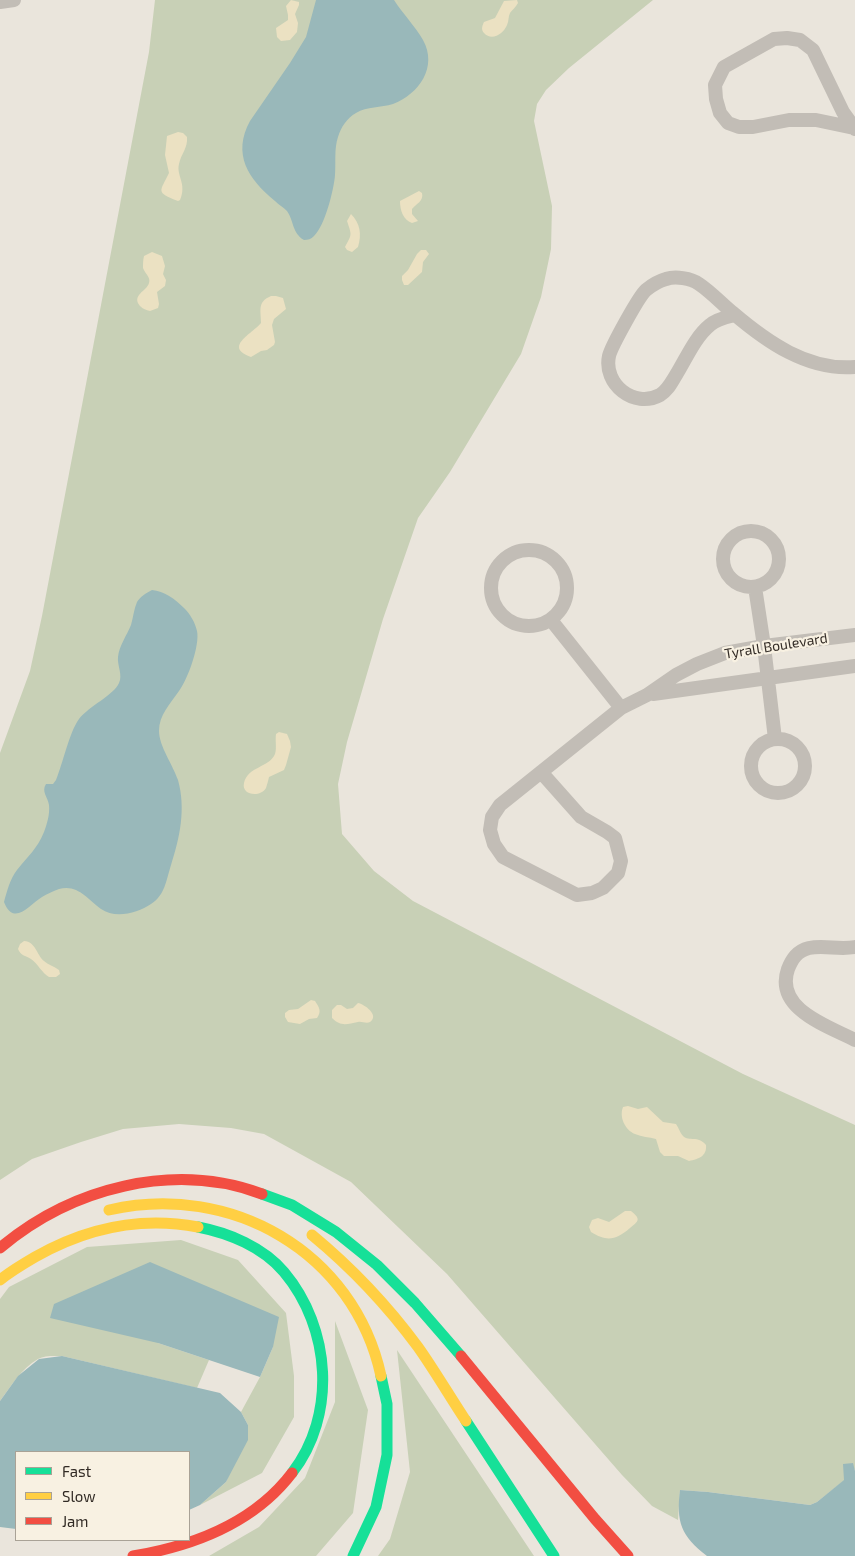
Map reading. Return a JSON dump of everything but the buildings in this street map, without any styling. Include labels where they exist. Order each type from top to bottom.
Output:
[{"type":"highway","points":[[0,1248],[15,1234],[43,1216],[76,1200],[114,1188],[150,1181],[185,1179],[221,1182],[255,1190],[284,1201],[318,1218],[349,1241],[413,1299],[628,1556]]},
{"type":"highway","points":[[114,1188],[152,1184],[184,1184],[217,1189],[263,1206]]},
{"type":"highway","points":[[95,1214],[123,1206],[153,1203],[185,1203],[216,1209],[271,1228],[318,1263],[339,1285],[358,1313],[374,1346],[384,1377],[388,1407],[389,1438],[385,1474],[368,1528],[353,1556]]},
{"type":"highway","points":[[0,1280],[47,1249],[71,1239],[100,1229],[153,1222],[207,1228],[236,1238],[262,1253],[283,1272],[300,1295],[312,1322],[320,1347],[324,1379],[321,1410],[313,1438],[300,1463],[282,1486],[260,1506],[235,1522],[207,1537],[179,1547],[133,1556]]},
{"type":"highway","points":[[305,1230],[335,1254],[364,1282],[418,1347],[554,1556]]},
{"type":"highway","points":[[0,1270],[23,1251]]},
{"type":"street","points":[[0,2],[14,0]]},
{"type":"street","points":[[774,39],[800,40],[813,50],[843,112],[854,128],[816,120],[789,120],[753,127],[739,127],[728,123],[720,113],[715,85],[724,67],[774,39]]},
{"type":"street","points":[[735,315],[710,324],[699,337],[668,389],[659,396],[637,399],[626,394],[612,378],[609,368],[609,355],[640,296],[656,283],[669,278],[684,278],[697,282],[735,315],[771,342],[790,353],[812,363],[855,367]]},
{"type":"street","points":[[745,531],[756,531],[766,535],[774,542],[779,552],[779,563],[775,574],[768,582],[755,587],[736,582],[728,575],[724,565],[724,554],[728,544],[735,536],[745,531]]},
{"type":"street","points":[[533,550],[548,555],[559,564],[566,578],[567,593],[562,607],[551,620],[539,625],[525,626],[510,621],[499,612],[492,598],[491,584],[496,569],[505,558],[518,551],[533,550]]},
{"type":"street","points":[[755,587],[775,739]]},
{"type":"street","points":[[551,620],[621,708]]},
{"type":"street","name":"Tyrall Boulevard","points":[[541,772],[582,817],[615,838],[621,861],[618,873],[603,888],[592,893],[577,895],[503,857],[494,844],[490,830],[492,817],[500,806],[541,772],[621,708],[647,695],[676,675],[697,664],[725,653],[855,634]]},
{"type":"street","name":"Tyrall Boulevard","points":[[647,695],[855,666]]},
{"type":"street","points":[[855,948],[807,948],[796,954],[786,974],[786,986],[791,1001],[798,1010],[855,1040]]},
{"type":"green space","points":[[155,0],[653,0],[569,68],[546,90],[537,104],[534,121],[552,206],[551,249],[541,297],[521,354],[450,472],[418,518],[383,619],[347,742],[338,784],[342,834],[374,871],[413,901],[743,1074],[855,1125],[855,1471],[852,1463],[845,1480],[817,1502],[810,1505],[680,1490],[678,1520],[652,1506],[622,1475],[447,1274],[351,1182],[264,1134],[231,1128],[179,1124],[123,1129],[32,1159],[0,1180],[0,753],[30,671],[42,616],[149,52]]},
{"type":"green space","points":[[181,1240],[238,1260],[286,1313],[294,1376],[294,1417],[262,1473],[200,1505],[226,1482],[248,1425],[241,1412],[260,1377],[273,1347],[158,1343],[209,1360],[197,1388],[62,1356],[44,1357],[32,1363],[22,1372],[0,1401],[0,1299],[9,1287],[87,1247]]},
{"type":"green space","points":[[335,1321],[368,1410],[353,1513],[316,1556],[209,1556],[259,1527],[305,1478],[335,1402]]},
{"type":"green space","points":[[397,1350],[534,1556],[378,1556],[390,1539],[410,1472]]},
{"type":"sand","points":[[291,0],[299,2],[295,14],[298,23],[297,32],[290,40],[281,41],[277,37],[276,28],[288,20],[286,6]]},
{"type":"sand","points":[[517,0],[518,3],[510,13],[508,24],[503,31],[494,37],[487,36],[482,31],[484,22],[495,18],[504,1]]},
{"type":"sand","points":[[178,132],[183,133],[187,137],[187,141],[178,168],[182,184],[182,194],[178,201],[163,193],[162,188],[169,173],[165,155],[167,136]]},
{"type":"sand","points":[[419,191],[422,193],[422,198],[412,209],[412,214],[418,221],[412,223],[406,220],[400,201]]},
{"type":"sand","points":[[351,214],[358,225],[360,233],[358,247],[352,252],[345,247],[351,235],[347,221]]},
{"type":"sand","points":[[421,250],[426,250],[429,254],[423,262],[422,272],[408,285],[404,285],[402,276]]},
{"type":"sand","points":[[152,252],[162,256],[165,266],[163,274],[166,280],[165,286],[157,292],[158,308],[150,311],[140,306],[137,299],[140,293],[148,286],[149,277],[143,268],[143,260],[144,256]]},
{"type":"sand","points":[[271,296],[283,298],[286,309],[274,319],[272,325],[274,345],[251,357],[239,349],[239,345],[261,323],[260,310],[262,304]]},
{"type":"sand","points":[[279,732],[287,734],[291,747],[284,770],[269,777],[266,788],[263,791],[252,794],[245,790],[244,783],[246,777],[272,759],[276,752],[276,734]]},
{"type":"sand","points":[[24,941],[31,944],[41,958],[47,964],[59,970],[60,974],[56,977],[49,977],[31,959],[20,953],[18,949]]},
{"type":"sand","points":[[311,1000],[315,1001],[318,1005],[319,1013],[317,1018],[309,1019],[300,1024],[288,1022],[285,1013],[289,1010],[298,1009]]},
{"type":"sand","points":[[358,1003],[364,1005],[372,1013],[373,1019],[370,1022],[344,1024],[338,1023],[332,1018],[332,1010],[337,1005],[347,1009],[353,1008]]},
{"type":"sand","points":[[628,1106],[638,1109],[647,1107],[663,1122],[676,1124],[685,1138],[700,1140],[706,1145],[704,1154],[699,1158],[689,1161],[678,1156],[664,1156],[660,1152],[656,1139],[640,1136],[628,1130],[622,1119],[622,1111],[623,1107]]},
{"type":"sand","points":[[625,1211],[631,1211],[638,1220],[620,1235],[607,1238],[591,1232],[589,1227],[592,1220],[598,1218],[609,1222]]},
{"type":"water","points":[[316,0],[394,0],[423,40],[428,60],[423,78],[411,94],[393,104],[360,111],[350,117],[345,123],[337,142],[334,181],[325,216],[314,236],[304,240],[297,234],[287,211],[265,193],[250,175],[243,155],[243,144],[250,121],[306,37]]},
{"type":"water","points":[[152,590],[169,596],[184,608],[194,621],[197,631],[197,645],[193,662],[186,679],[166,710],[159,725],[161,743],[178,780],[182,802],[179,833],[164,887],[156,900],[151,904],[126,914],[107,912],[77,890],[66,888],[59,889],[42,897],[22,912],[12,913],[4,902],[12,877],[38,843],[47,822],[49,805],[44,792],[46,784],[53,784],[56,780],[69,740],[79,719],[112,692],[119,683],[118,657],[120,649],[131,625],[137,602],[143,595]]},
{"type":"water","points":[[150,1262],[279,1317],[273,1347],[260,1377],[158,1343],[50,1318],[54,1304]]},
{"type":"water","points":[[62,1356],[220,1393],[241,1412],[248,1425],[248,1440],[226,1482],[200,1505],[190,1510],[190,1451],[15,1451],[15,1529],[0,1527],[0,1401],[18,1376],[39,1359]]},
{"type":"water","points":[[853,1463],[855,1471],[855,1556],[707,1556],[691,1542],[682,1528],[679,1511],[680,1490],[810,1505],[817,1502],[844,1480],[843,1464]]},
{"type":"traffic: fast","points":[[262,1194],[292,1205],[336,1232],[377,1265],[415,1303],[461,1356]]},
{"type":"traffic: fast","points":[[198,1227],[222,1233],[245,1242],[276,1263],[300,1294],[311,1319],[319,1345],[322,1399],[316,1425],[307,1450],[292,1473]]},
{"type":"traffic: fast","points":[[353,1556],[376,1507],[387,1455],[387,1404],[381,1376]]},
{"type":"traffic: fast","points":[[466,1421],[554,1556]]},
{"type":"traffic: slow","points":[[109,1210],[155,1204],[199,1207],[242,1218],[281,1236],[315,1262],[344,1294],[367,1332],[381,1376]]},
{"type":"traffic: slow","points":[[0,1280],[54,1247],[94,1232],[134,1224],[155,1223],[198,1227]]},
{"type":"traffic: slow","points":[[312,1235],[355,1274],[394,1316],[424,1356],[466,1421]]},
{"type":"traffic: jam","points":[[0,1248],[28,1227],[58,1210],[91,1196],[124,1186],[159,1181],[194,1180],[228,1184],[262,1194]]},
{"type":"traffic: jam","points":[[461,1356],[595,1519],[628,1556]]},
{"type":"traffic: jam","points":[[133,1556],[178,1546],[221,1530],[260,1506],[277,1491],[292,1473]]}]
